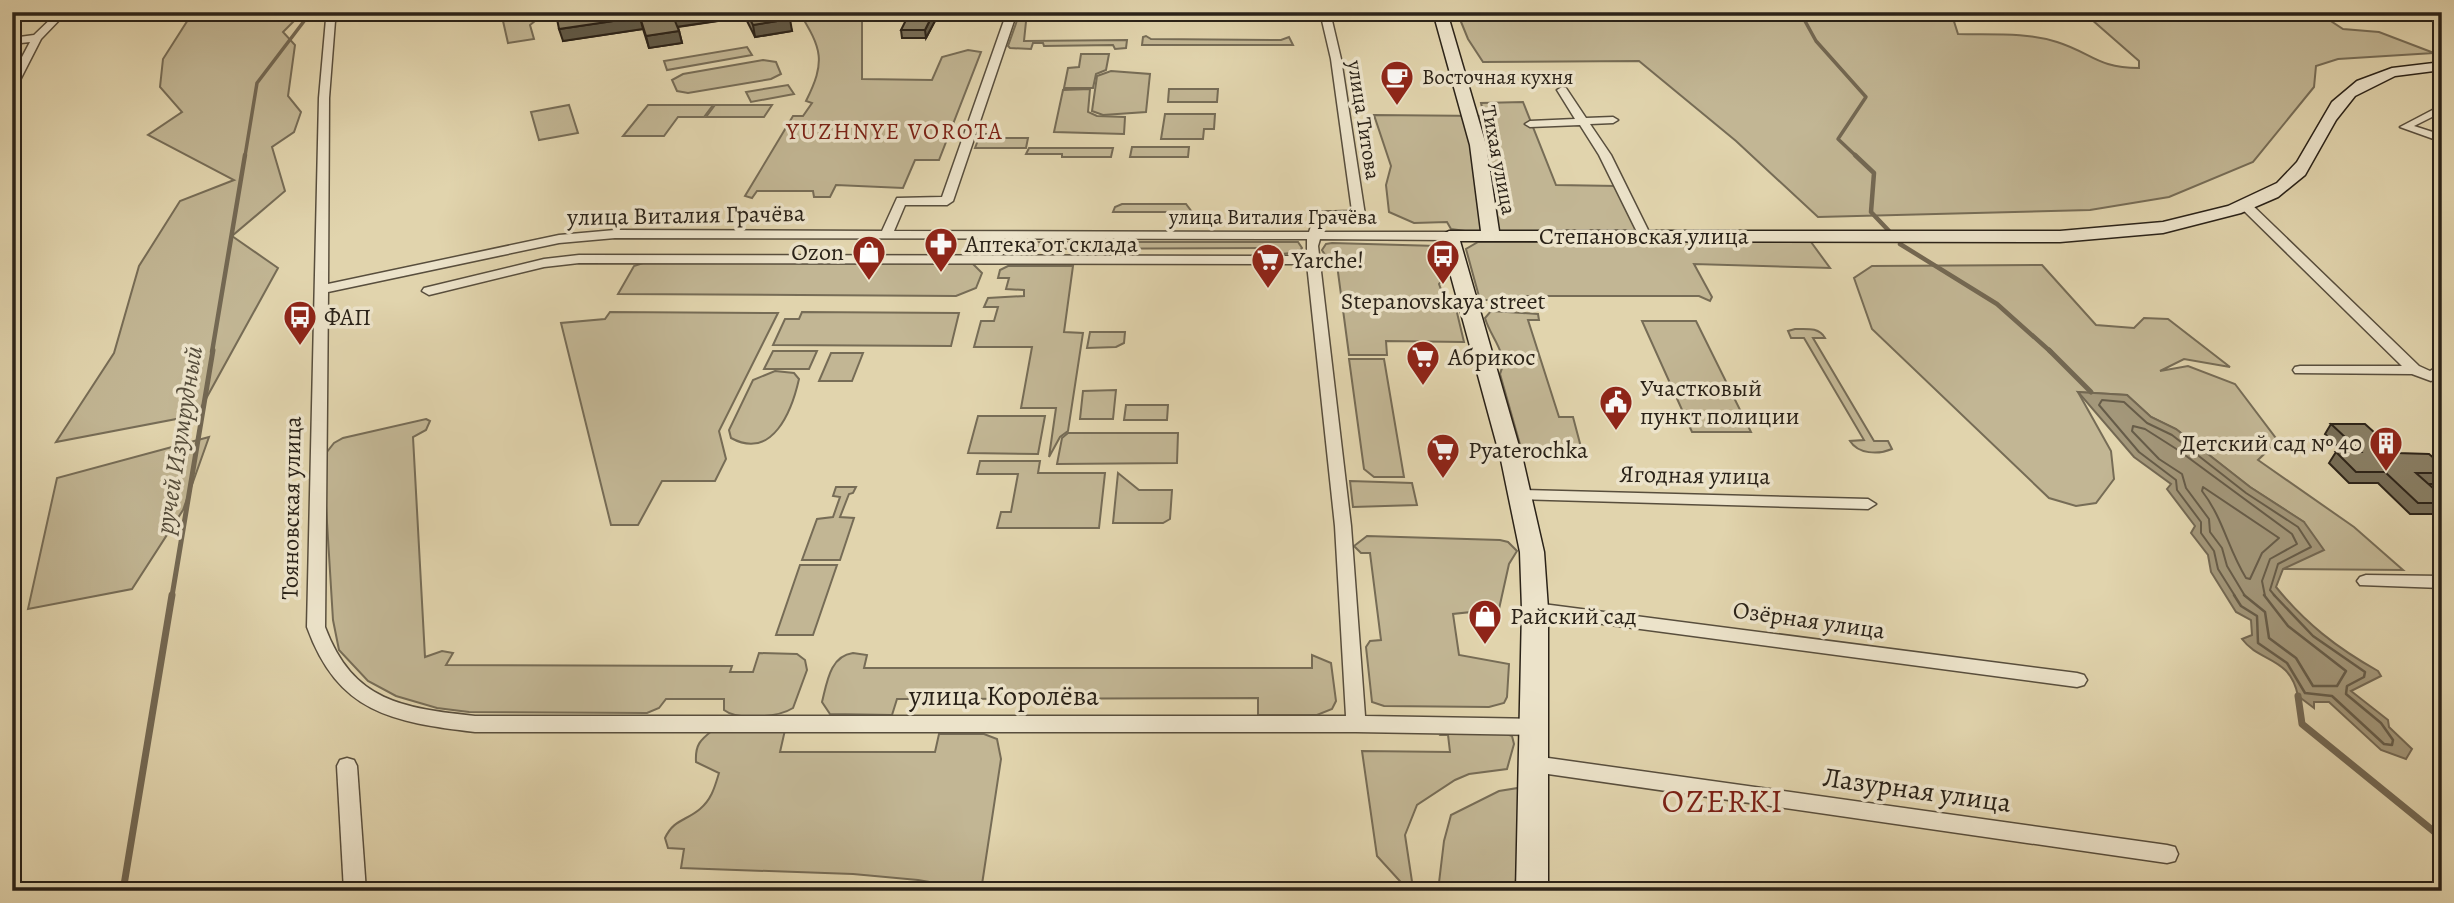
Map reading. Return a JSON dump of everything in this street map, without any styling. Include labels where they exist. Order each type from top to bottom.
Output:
[{"type":"street","points":[[12,86],[37,38],[63,12]]},
{"type":"street","name":"Тояновская улица","points":[[379,12],[331,19],[324,98],[325,188],[317,440],[316,613],[322,650],[333,670],[347,684],[396,712],[431,720],[475,724]]},
{"type":"street","points":[[886,235],[901,201],[947,201],[1012,12]]},
{"type":"street","name":"улица Титова","points":[[1315,236],[1320,215],[1359,215],[1336,59],[1325,12]]},
{"type":"street","name":"Тихая улица","points":[[1440,12],[1478,145],[1491,236]]},
{"type":"street","points":[[12,41],[37,38]]},
{"type":"street","name":"Степановская улица","points":[[1449,236],[2061,236],[2174,225],[2245,205],[2292,179],[2314,151],[2334,108],[2352,90],[2388,73],[2442,66]]},
{"type":"street","points":[[1562,90],[1605,155],[1645,236]]},
{"type":"street","points":[[2442,108],[2405,127],[2442,139]]},
{"type":"street","points":[[1530,124],[1613,120]]},
{"type":"street","points":[[2245,205],[2414,369]]},
{"type":"street","name":"улица Виталия Грачёва","points":[[323,289],[587,236],[1449,236]]},
{"type":"street","points":[[1315,236],[1314,260],[1343,526],[1356,724]]},
{"type":"street","points":[[1449,236],[1521,495],[1532,552],[1535,608],[1532,891]]},
{"type":"street","points":[[429,290],[440,285],[568,259],[1314,260]]},
{"type":"street","points":[[2301,370],[2393,372],[2414,369],[2436,372]]},
{"type":"street","name":"Ягодная улица","points":[[1521,495],[1868,504]]},
{"type":"street","points":[[2366,581],[2442,582]]},
{"type":"street","name":"Озёрная улица","points":[[1535,608],[2077,680]]},
{"type":"street","name":"улица Королёва","points":[[475,724],[1356,724],[1534,727]]},
{"type":"street","name":"Лазурная улица","points":[[1534,764],[2167,854]]},
{"type":"street","points":[[347,766],[355,891]]},
{"type":"shaded area","points":[[193,12],[303,12],[283,32],[295,45],[288,96],[301,112],[294,132],[272,147],[285,191],[232,236],[278,268],[197,415],[56,442],[114,353],[139,266],[180,201],[234,180],[148,135],[182,112],[160,87],[163,59]]},
{"type":"shaded area","points":[[558,12],[586,13],[535,21],[530,25],[534,39],[508,43],[503,21]]},
{"type":"shaded area","points":[[799,12],[862,12],[862,79],[932,80],[942,57],[968,50],[981,52],[939,160],[915,160],[903,188],[836,185],[830,197],[814,197],[813,191],[757,191],[752,198],[745,196],[793,116],[803,116],[812,103],[806,101],[817,75],[819,55],[813,36]]},
{"type":"shaded area","points":[[1020,12],[1027,12],[1024,41],[1127,40],[1126,48],[1115,49],[1113,45],[1044,46],[1043,43],[1033,43],[1031,49],[1010,48],[1008,46]]},
{"type":"shaded area","points":[[1457,12],[1951,12],[1958,34],[2045,39],[2069,46],[2104,63],[2139,68],[2139,61],[2083,12],[2317,12],[2343,29],[2379,32],[2434,53],[2338,59],[2316,66],[2314,87],[2253,162],[2169,197],[2090,210],[1818,217],[1736,141],[1639,61],[1483,62],[1468,39]]},
{"type":"shaded area","points":[[1143,37],[1151,39],[1281,40],[1289,37],[1293,45],[1142,45]]},
{"type":"shaded area","points":[[747,47],[752,55],[667,70],[664,61]]},
{"type":"shaded area","points":[[1081,54],[1109,54],[1106,70],[1096,74],[1093,88],[1064,88],[1068,68],[1079,67]]},
{"type":"shaded area","points":[[763,60],[776,62],[781,74],[771,79],[688,93],[677,91],[672,80],[683,74]]},
{"type":"shaded area","points":[[1111,71],[1150,74],[1146,112],[1103,115],[1092,111],[1097,76]]},
{"type":"shaded area","points":[[788,85],[794,94],[751,102],[746,92]]},
{"type":"shaded area","points":[[1090,89],[1088,112],[1097,116],[1125,117],[1124,134],[1054,132],[1063,90]]},
{"type":"shaded area","points":[[1169,89],[1218,89],[1217,102],[1168,102]]},
{"type":"shaded area","points":[[1523,102],[1556,185],[1617,186],[1640,228],[1633,231],[1465,231],[1451,229],[1447,222],[1414,223],[1389,212],[1386,185],[1391,166],[1374,115],[1484,116],[1481,103]]},
{"type":"shaded area","points":[[569,105],[578,133],[539,140],[531,112]]},
{"type":"shaded area","points":[[648,105],[713,105],[704,117],[678,117],[664,136],[623,136]]},
{"type":"shaded area","points":[[715,105],[772,105],[764,117],[706,117]]},
{"type":"shaded area","points":[[1165,114],[1215,114],[1214,129],[1204,129],[1203,139],[1161,139]]},
{"type":"shaded area","points":[[992,134],[992,138],[1028,138],[1026,148],[975,148],[980,135]]},
{"type":"shaded area","points":[[1132,147],[1189,147],[1188,157],[1130,157]]},
{"type":"shaded area","points":[[1029,148],[1113,148],[1111,157],[1062,157],[1062,154],[1026,154]]},
{"type":"shaded area","points":[[1122,204],[1186,204],[1192,212],[1113,212],[1115,207]]},
{"type":"shaded area","points":[[1012,242],[1298,242],[1302,248],[1299,252],[1282,254],[1274,248],[1028,249],[1024,254],[1008,251]]},
{"type":"shaded area","points":[[1478,242],[1811,242],[1830,268],[1694,264],[1712,297],[1710,301],[1699,296],[1493,296],[1493,300],[1480,300],[1466,249]]},
{"type":"shaded area","points":[[1326,244],[1437,246],[1447,274],[1439,284],[1442,292],[1454,300],[1464,342],[1386,341],[1387,355],[1349,355],[1336,257],[1325,255],[1322,250]]},
{"type":"shaded area","points":[[646,262],[972,263],[982,273],[976,288],[956,296],[618,294],[634,266]]},
{"type":"shaded area","points":[[2042,265],[2096,325],[2134,328],[2144,318],[2168,319],[2230,367],[2184,359],[2160,371],[2188,366],[2235,384],[2278,441],[2258,460],[2354,527],[2403,570],[2283,569],[2304,522],[2250,487],[2176,429],[2151,417],[2127,395],[2078,392],[2111,451],[2114,479],[2096,503],[2076,506],[2049,498],[1872,329],[1854,278],[1872,266]]},
{"type":"shaded area","points":[[1008,266],[1073,266],[1064,332],[1083,333],[1068,431],[1060,437],[1049,457],[1056,408],[1021,408],[1032,347],[974,347],[981,321],[994,321],[998,307],[984,307],[988,298],[1024,296],[1024,290],[1006,289],[1009,278],[998,278],[1000,270]]},
{"type":"shaded area","points":[[1491,311],[1538,314],[1539,320],[1528,320],[1559,417],[1573,417],[1582,451],[1530,453],[1521,448],[1500,374],[1501,353],[1485,318]]},
{"type":"shaded area","points":[[610,312],[778,313],[719,431],[726,459],[715,481],[662,481],[638,525],[611,525],[561,323],[605,319]]},
{"type":"shaded area","points":[[802,312],[959,313],[951,346],[773,345],[785,319],[799,319]]},
{"type":"shaded area","points":[[1642,321],[1696,321],[1751,432],[1692,432]]},
{"type":"shaded area","points":[[1812,329],[1822,334],[1825,338],[1813,338],[1874,441],[1888,441],[1892,449],[1881,452],[1863,451],[1850,441],[1864,440],[1804,338],[1791,338],[1788,331]]},
{"type":"shaded area","points":[[1090,332],[1125,332],[1124,343],[1116,347],[1087,348]]},
{"type":"shaded area","points":[[773,351],[817,351],[809,369],[764,369]]},
{"type":"shaded area","points":[[831,353],[863,353],[852,381],[819,381]]},
{"type":"shaded area","points":[[1349,359],[1384,359],[1404,477],[1374,477],[1364,469]]},
{"type":"shaded area","points":[[775,371],[794,373],[799,379],[791,405],[778,429],[769,438],[758,443],[746,443],[731,438],[729,430],[753,380]]},
{"type":"shaded area","points":[[1116,390],[1113,419],[1080,419],[1083,391]]},
{"type":"shaded area","points":[[1126,405],[1168,405],[1167,420],[1124,420]]},
{"type":"shaded area","points":[[978,416],[1045,416],[1038,454],[968,453]]},
{"type":"shaded area","points":[[426,419],[430,421],[426,430],[413,437],[425,657],[442,651],[453,653],[446,665],[732,666],[730,672],[753,672],[759,653],[797,654],[805,660],[807,670],[793,708],[778,714],[748,717],[724,710],[724,699],[666,699],[659,708],[647,713],[469,712],[437,708],[396,696],[368,681],[339,650],[333,620],[323,457],[334,443],[343,438]]},
{"type":"shaded area","points":[[1068,433],[1178,433],[1177,463],[1057,464],[1062,438]]},
{"type":"shaded area","points":[[209,437],[183,510],[132,589],[28,609],[57,478]]},
{"type":"shaded area","points":[[980,461],[1040,461],[1038,473],[1105,473],[1099,528],[997,528],[1001,512],[1011,512],[1018,474],[977,474]]},
{"type":"shaded area","points":[[1118,473],[1139,490],[1172,490],[1170,519],[1163,523],[1113,523]]},
{"type":"shaded area","points":[[1350,481],[1412,483],[1417,505],[1353,507]]},
{"type":"shaded area","points":[[836,487],[856,487],[853,493],[849,494],[840,517],[854,518],[840,560],[802,560],[817,519],[833,517],[840,497],[833,496]]},
{"type":"shaded area","points":[[1367,536],[1500,540],[1508,542],[1517,551],[1509,564],[1499,609],[1453,614],[1459,655],[1509,664],[1507,697],[1504,703],[1489,707],[1384,706],[1372,702],[1366,647],[1370,641],[1381,640],[1370,553],[1361,553],[1354,546]]},
{"type":"shaded area","points":[[800,565],[837,565],[813,635],[776,635]]},
{"type":"shaded area","points":[[853,653],[867,655],[864,668],[1312,668],[1312,655],[1331,663],[1336,701],[1332,709],[1317,715],[1258,715],[1258,698],[897,699],[892,715],[830,714],[822,702],[828,678],[839,659]]},
{"type":"shaded area","points":[[713,730],[785,730],[780,752],[935,752],[939,734],[984,734],[997,739],[1001,759],[981,891],[918,880],[853,874],[681,868],[684,849],[668,848],[665,838],[676,824],[704,805],[712,792],[719,773],[696,762],[696,751],[699,743]]},
{"type":"shaded area","points":[[1444,732],[1504,733],[1512,736],[1514,744],[1507,769],[1469,774],[1417,805],[1405,835],[1413,888],[1408,890],[1377,856],[1362,751],[1450,752],[1448,735],[1441,735]]},
{"type":"shaded area","points":[[1518,788],[1522,802],[1515,891],[1438,891],[1444,841],[1451,815],[1499,791]]},
{"type":"water","points":[[2078,392],[2127,395],[2151,417],[2176,429],[2250,487],[2304,522],[2324,550],[2283,569],[2276,587],[2322,634],[2378,671],[2381,676],[2351,691],[2388,720],[2389,727],[2412,749],[2406,759],[2381,750],[2329,702],[2314,702],[2314,708],[2298,696],[2294,683],[2282,667],[2249,647],[2242,639],[2252,635],[2251,620],[2236,612],[2211,572],[2208,555],[2191,533],[2195,526],[2167,489],[2171,484],[2134,457]]},
{"type":"building","points":[[696,12],[673,16],[679,31],[646,36],[640,17],[559,29],[556,14]]},
{"type":"building","points":[[746,12],[786,12],[790,19],[753,25]]},
{"type":"building","points":[[910,12],[934,12],[925,30],[901,30]]},
{"type":"building","points":[[2331,424],[2365,424],[2397,453],[2429,454],[2442,465],[2442,473],[2416,473],[2442,496],[2442,503],[2418,503],[2385,472],[2356,472],[2336,452],[2361,452]]},
{"type":"waterway","name":"ручей Изумрудный","points":[[245,156],[257,83],[311,12]]},
{"type":"waterway","points":[[1800,12],[1816,41],[1866,97],[1838,139],[1856,156]]},
{"type":"waterway","name":"ручей Изумрудный","points":[[212,352],[245,155]]},
{"type":"waterway","points":[[1855,155],[1874,173],[1871,212],[1889,231]]},
{"type":"waterway","points":[[1900,244],[1997,304],[2051,352]]},
{"type":"waterway","name":"ручей Изумрудный","points":[[172,596],[213,350]]},
{"type":"waterway","points":[[2051,352],[2091,392]]},
{"type":"waterway","name":"ручей Изумрудный","points":[[123,891],[172,595]]},
{"type":"waterway","points":[[2298,696],[2302,724],[2442,838]]},
{"type":"place","name":"Восточная кухня","points":[[1397,107]]},
{"type":"place","name":"Аптека от склада","points":[[941,274]]},
{"type":"place","name":"Ozon","points":[[869,282]]},
{"type":"place","name":"Stepanovskaya street","points":[[1443,286]]},
{"type":"place","name":"Yarche!","points":[[1268,290]]},
{"type":"place","name":"ФАП","points":[[300,347]]},
{"type":"place","name":"Абрикос","points":[[1423,387]]},
{"type":"place","name":"Участковый пункт полиции","points":[[1616,432]]},
{"type":"place","name":"Детский сад № 40","points":[[2386,473]]},
{"type":"place","name":"Pyaterochka","points":[[1443,480]]},
{"type":"place","name":"Райский сад","points":[[1485,646]]},
{"type":"district","name":"YUZHNYE VOROTA","points":[[895,131]]},
{"type":"district","name":"OZERKI","points":[[1723,801]]}]
